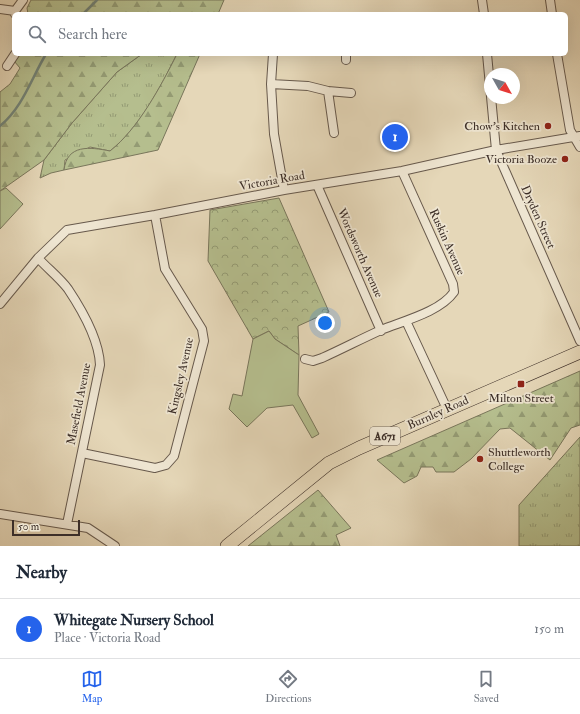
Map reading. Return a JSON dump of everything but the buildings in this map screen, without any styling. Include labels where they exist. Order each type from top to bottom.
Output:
[{"type":"main road","name":"Burnley Road","points":[[227,546],[329,463],[447,409],[580,352]]},
{"type":"street","points":[[0,9],[15,12],[23,0]]},
{"type":"street","points":[[482,0],[484,12]]},
{"type":"street","points":[[550,0],[552,12]]},
{"type":"street","points":[[7,66],[14,56]]},
{"type":"street","points":[[273,56],[271,84],[274,134],[284,190]]},
{"type":"street","name":"Dryden Street","points":[[487,56],[496,150],[580,341]]},
{"type":"street","points":[[557,56],[570,130],[577,136],[580,147]]},
{"type":"street","points":[[271,84],[308,86],[328,91],[351,93]]},
{"type":"street","points":[[328,91],[334,132]]},
{"type":"street","name":"Victoria Road","points":[[0,304],[38,258],[67,230],[155,215],[284,190],[402,171],[496,150],[577,136]]},
{"type":"street","name":"Ruskin Avenue","points":[[402,171],[453,284],[454,292],[442,304],[406,321]]},
{"type":"street","name":"Wordsworth Avenue","points":[[317,185],[381,331]]},
{"type":"street","name":"Kingsley Avenue","points":[[82,453],[155,468],[166,465],[174,456],[204,341],[202,329],[165,269],[155,215]]},
{"type":"street","name":"Masefield Avenue","points":[[38,258],[67,288],[84,318],[99,352],[100,365],[67,524]]},
{"type":"street","points":[[305,359],[314,361],[322,358],[406,321],[447,409]]},
{"type":"street","points":[[0,514],[88,528],[115,546]]},
{"type":"green space","points":[[31,0],[224,0],[219,12],[28,12],[27,8]]},
{"type":"green space","points":[[17,56],[139,56],[117,72],[72,123],[44,160],[0,191],[0,92],[10,84],[20,68],[14,61]]},
{"type":"green space","points":[[139,56],[176,56],[148,107],[121,142],[110,151],[90,147],[65,160],[64,170],[51,173],[40,178],[44,160],[72,123],[117,72]]},
{"type":"green space","points":[[176,56],[199,56],[158,150],[64,170],[66,162],[70,156],[81,149],[87,148],[110,151],[120,142],[139,119],[164,80]]},
{"type":"green space","points":[[6,188],[23,204],[0,229],[0,191]]},
{"type":"green space","points":[[279,198],[329,312],[298,326],[299,355],[275,339],[269,331],[253,339],[208,261],[210,210]]},
{"type":"green space","points":[[269,331],[275,339],[299,355],[298,395],[319,434],[312,438],[293,405],[267,408],[247,427],[229,409],[233,394],[242,396],[253,339]]},
{"type":"green space","points":[[580,371],[580,425],[571,428],[550,460],[510,428],[500,429],[471,459],[454,472],[436,472],[433,467],[421,467],[417,476],[404,483],[377,460]]},
{"type":"green space","points":[[580,437],[580,546],[519,546],[519,505]]},
{"type":"green space","points":[[318,490],[351,528],[336,535],[340,546],[248,546]]},
{"type":"waterway","points":[[85,12],[97,0]]},
{"type":"waterway","points":[[0,126],[21,101],[45,56]]},
{"type":"place","name":"Chow’s Kitchen","points":[[548,126]]},
{"type":"place","name":"Whitegate Nursery School","points":[[395,137]]},
{"type":"place","name":"Victoria Booze","points":[[565,159]]},
{"type":"place","name":"Milton Street","points":[[521,384]]},
{"type":"place","name":"Shuttleworth College","points":[[480,459]]}]
